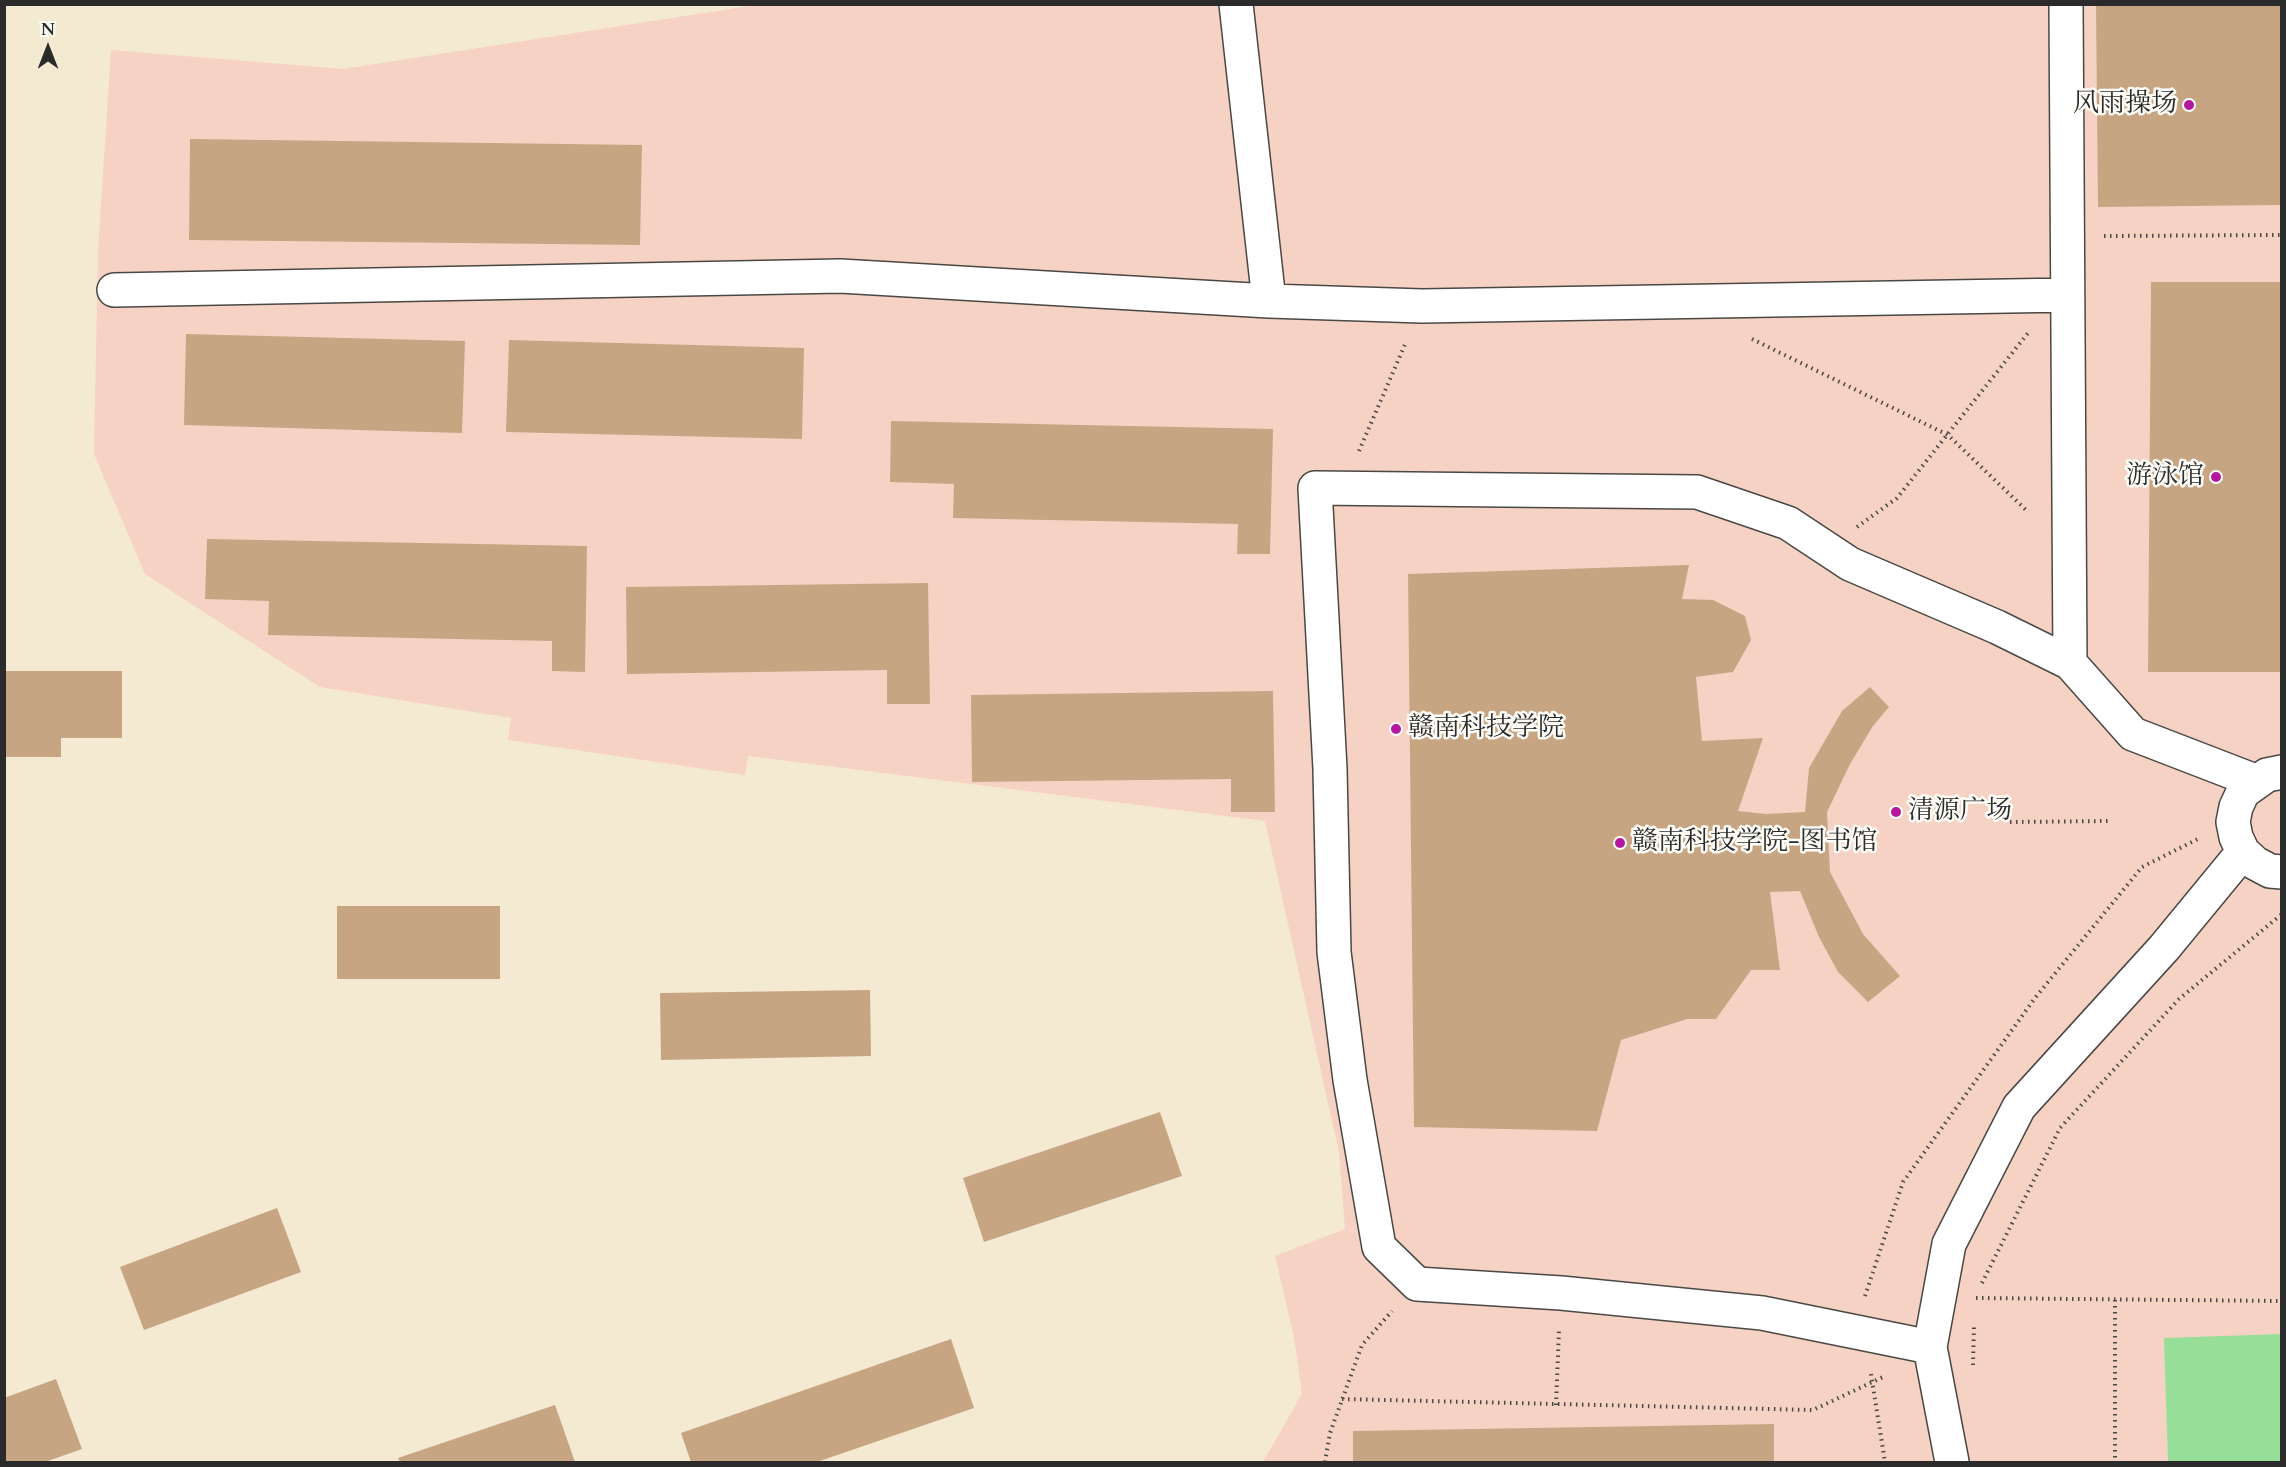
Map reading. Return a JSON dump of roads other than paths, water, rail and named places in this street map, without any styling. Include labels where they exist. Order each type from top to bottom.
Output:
[{"type":"street","points":[[1236,4],[1269,301]]},
{"type":"street","points":[[2066,4],[2070,663]]},
{"type":"street","points":[[114,290],[840,276],[1269,301],[1422,306],[2067,295]]},
{"type":"street","points":[[1932,1359],[1762,1313],[1560,1293],[1416,1284],[1379,1247],[1350,1080],[1334,952],[1330,770],[1315,488],[1697,492],[1788,523],[1850,564],[1997,627],[2070,663],[2133,734],[2268,777]]},
{"type":"street","points":[[2268,777],[2243,792],[2236,807],[2233,822],[2236,837],[2243,852],[2255,863],[2270,871],[2282,872]]},
{"type":"street","points":[[1952,1462],[1932,1359],[1949,1244],[2019,1107],[2164,948],[2243,852]]},
{"type":"place","name":"风雨操场","points":[[2189,105]]},
{"type":"place","name":"游泳馆","points":[[2216,477]]},
{"type":"place","name":"赣南科技学院","points":[[1396,729]]},
{"type":"place","name":"清源广场","points":[[1896,812]]},
{"type":"place","name":"赣南科技学院-图书馆","points":[[1620,843]]}]
